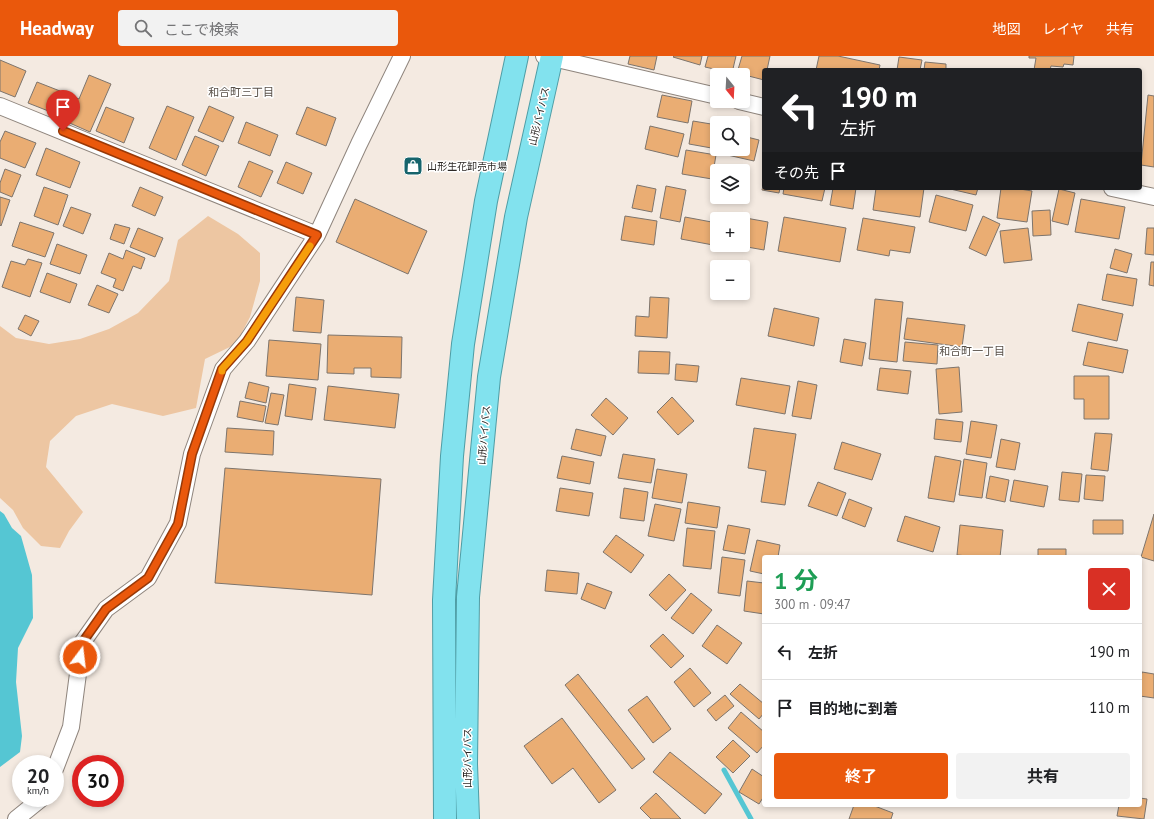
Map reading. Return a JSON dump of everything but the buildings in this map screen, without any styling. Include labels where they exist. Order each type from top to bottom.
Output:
[{"type":"highway","points":[[445,819],[444,600],[452,456],[462,344],[486,201],[517,56]]},
{"type":"highway","name":"山形バイパス","points":[[468,819],[466,764],[468,597],[489,377],[516,217],[549,57]]},
{"type":"street","points":[[60,755],[71,727],[82,643],[106,609],[148,578],[178,524],[192,454],[222,369],[247,341],[317,235],[402,56]]},
{"type":"street","points":[[549,57],[710,94]]},
{"type":"street","points":[[750,104],[762,107]]},
{"type":"street","points":[[0,106],[317,235]]},
{"type":"street","points":[[1121,190],[1154,197]]},
{"type":"street","points":[[16,819],[31,807]]},
{"type":"shaded area","points":[[208,216],[238,234],[260,253],[260,281],[250,317],[236,344],[205,359],[196,408],[163,416],[112,404],[76,416],[50,441],[46,467],[83,512],[69,531],[60,548],[41,546],[23,528],[13,510],[0,498],[0,326],[16,338],[49,344],[80,339],[109,329],[138,313],[169,281],[178,240]]},
{"type":"water","points":[[0,511],[4,514],[12,528],[21,536],[32,575],[33,618],[18,648],[16,682],[22,736],[20,752],[16,755],[12,755],[12,758],[0,767]]},
{"type":"waterway","points":[[724,770],[751,819]]},
{"type":"slow traffic","points":[[222,371],[222,369],[247,341],[310,246]]},
{"type":"place","name":"山形生花卸売市場","points":[[413,166]]},
{"type":"district","name":"和合町三丁目","points":[[241,92]]},
{"type":"district","name":"和合町一丁目","points":[[972,351]]},
{"type":"route","points":[[63,131],[317,235],[247,341],[222,369],[192,454],[178,524],[148,578],[106,609],[82,643],[80,657]]}]
